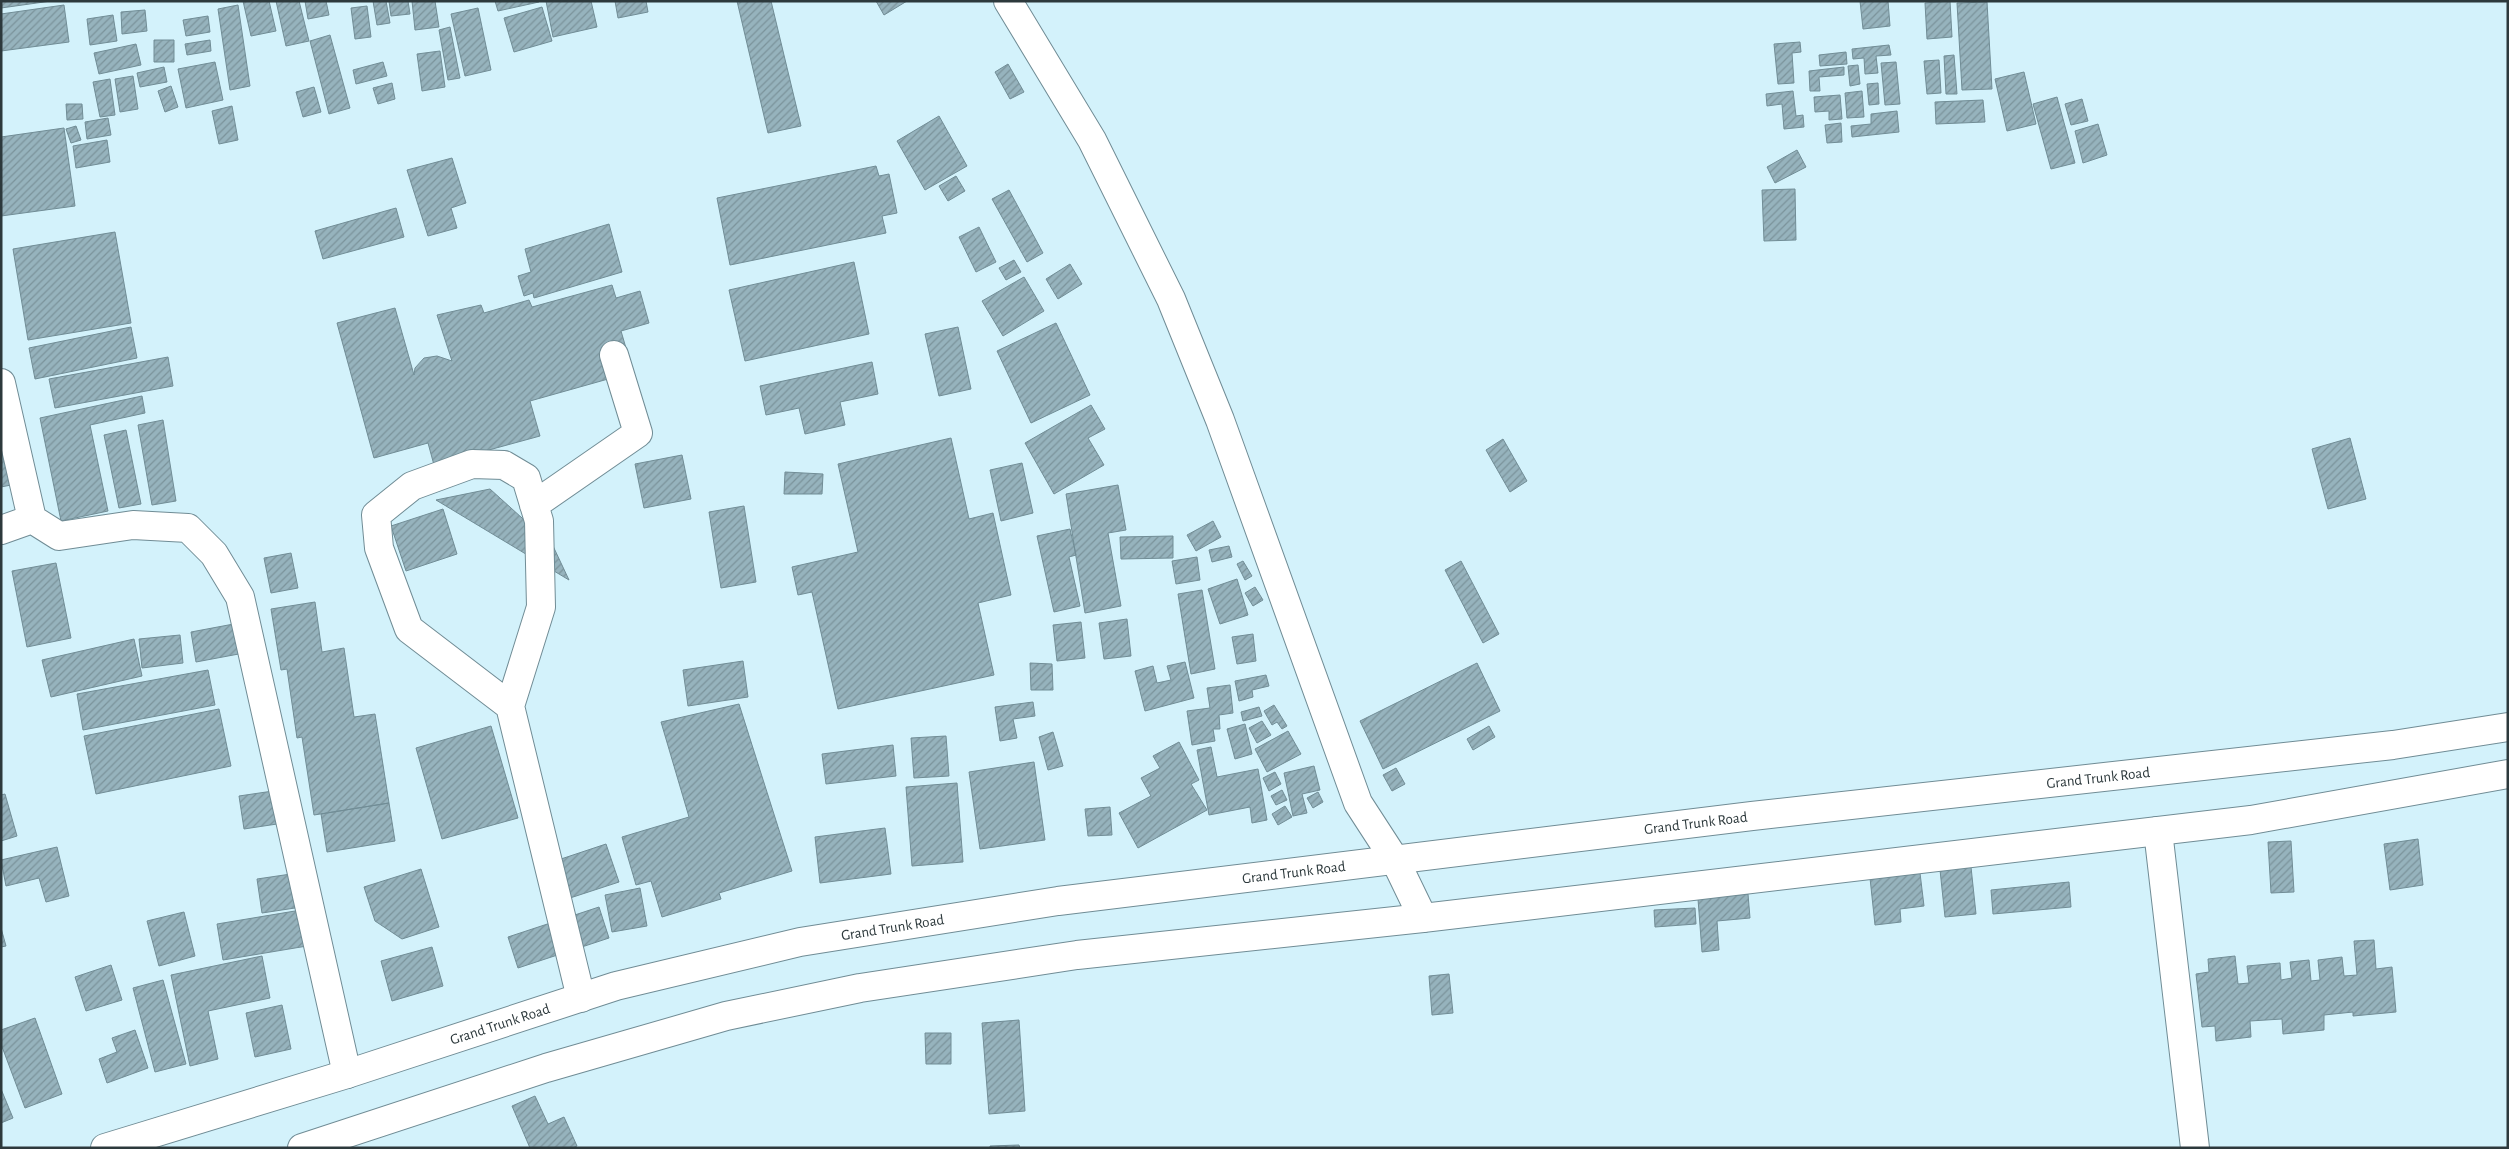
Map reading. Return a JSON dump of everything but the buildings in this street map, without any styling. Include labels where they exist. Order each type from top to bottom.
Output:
[{"type":"main road","points":[[1008,1],[1092,140],[1171,299],[1220,420],[1358,803],[1396,860],[1423,918]]},
{"type":"main road","points":[[534,505],[638,433],[614,355]]},
{"type":"main road","points":[[1,383],[32,518],[59,536],[133,525],[188,528],[214,554],[240,597],[347,1074]]},
{"type":"main road","points":[[510,706],[409,629],[379,548],[376,515],[412,486],[472,464],[504,465],[526,478],[539,521],[541,607],[510,706],[581,998]]},
{"type":"main road","points":[[1,530],[32,518]]},
{"type":"main road","name":"Grand Trunk Road","points":[[106,1148],[161,1139],[347,1074],[616,986],[800,942],[1058,901],[1752,816],[2393,745],[2508,727]]},
{"type":"main road","points":[[302,1148],[546,1068],[697,1024],[726,1016],[860,988],[1077,956],[1423,918],[2251,820],[2508,774]]},
{"type":"main road","points":[[2158,831],[2196,1148]]}]
